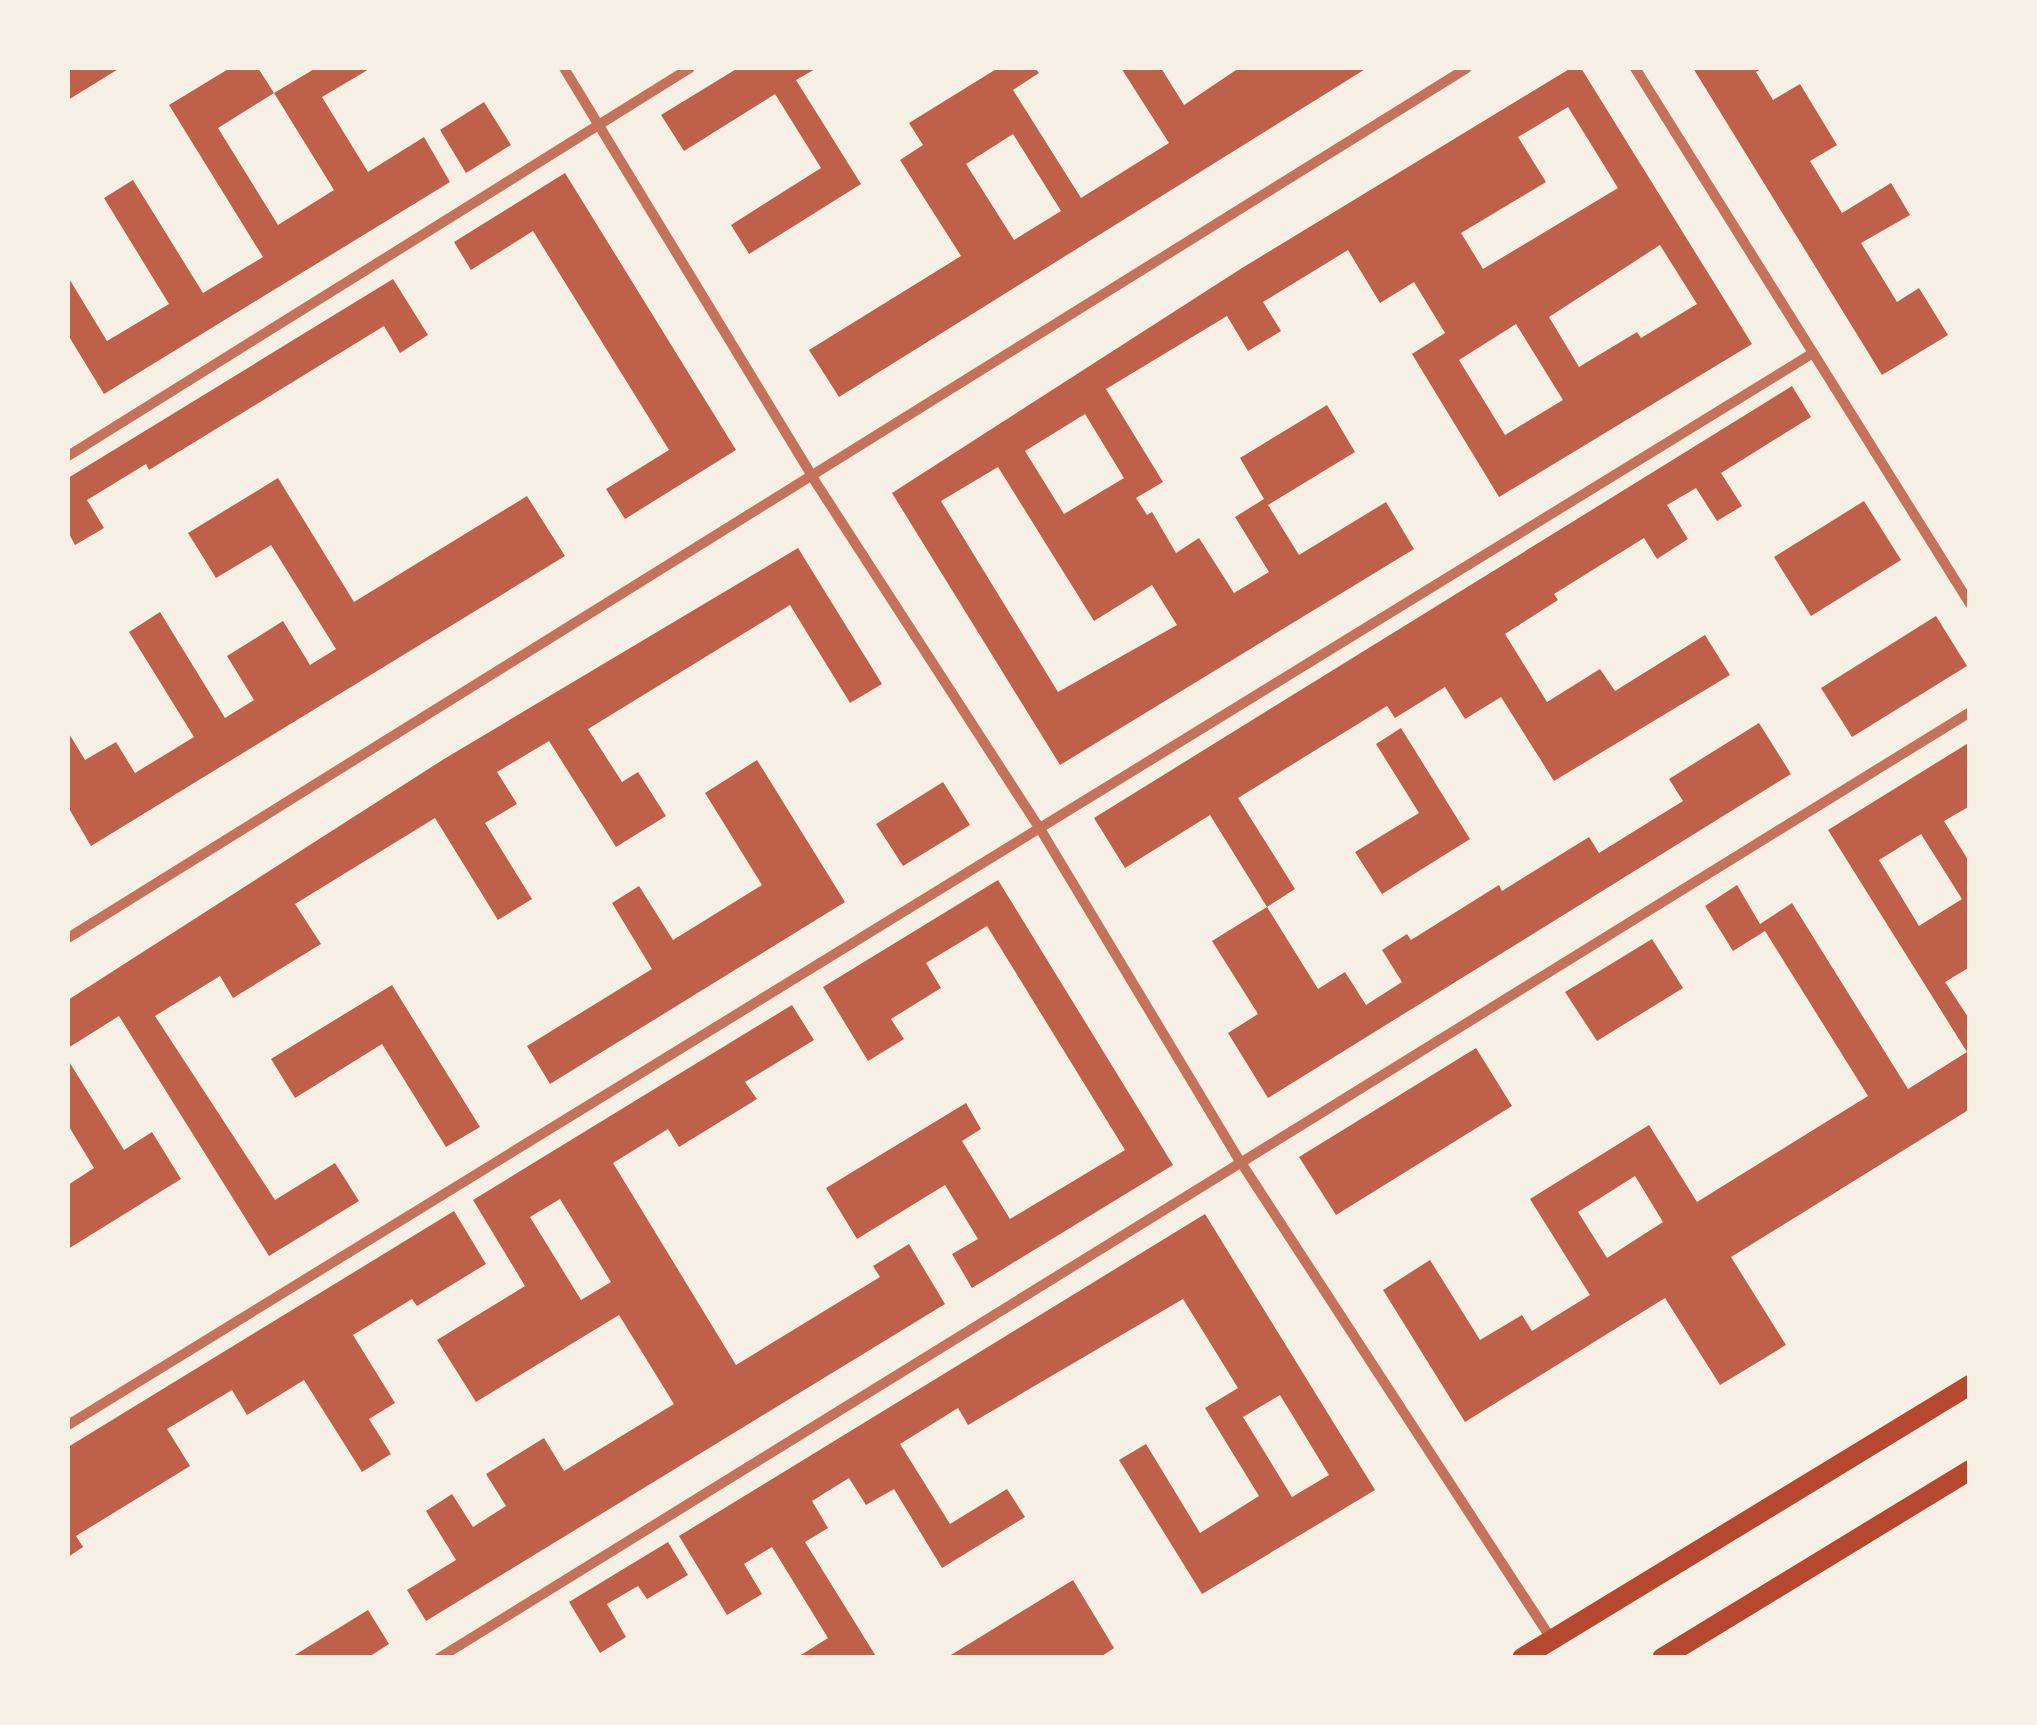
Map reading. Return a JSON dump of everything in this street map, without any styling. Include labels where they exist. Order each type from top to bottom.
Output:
[{"type":"main road","points":[[1522,1658],[1970,1385]]},
{"type":"main road","points":[[1662,1658],[1970,1470]]},
{"type":"street","points":[[564,68],[810,474],[1039,826],[1240,1161],[1552,1640]]},
{"type":"street","points":[[68,456],[690,68]]},
{"type":"street","points":[[68,938],[1467,68]]},
{"type":"street","points":[[1635,68],[1970,604]]},
{"type":"street","points":[[68,1425],[1813,353]]},
{"type":"street","points":[[439,1658],[1970,712]]},
{"type":"building","points":[[68,68],[120,68],[68,100]]},
{"type":"building","points":[[230,68],[258,68],[274,93],[316,68],[371,68],[322,97],[368,172],[424,137],[450,182],[104,394],[68,335],[68,277],[107,341],[169,304],[104,198],[133,180],[203,293],[263,257],[169,105]],"holes":[[[274,93],[334,190],[278,225],[218,128]]]},
{"type":"building","points":[[738,68],[817,68],[796,80],[861,184],[749,254],[731,225],[821,168],[775,94],[684,151],[661,115]]},
{"type":"building","points":[[998,68],[1035,68],[1039,73],[1013,90],[1081,198],[1169,143],[1121,68],[1161,68],[1184,105],[1239,68],[1367,68],[839,397],[809,350],[961,256],[900,160],[923,145],[909,123]],"holes":[[[1013,134],[1061,211],[1014,240],[966,164]]]},
{"type":"building","points":[[1571,68],[1581,68],[1752,344],[1499,497],[1412,354],[1445,333],[1414,282],[1380,303],[1348,250],[1263,302],[1281,331],[1248,351],[1227,316],[1106,389],[1163,482],[1136,498],[1147,515],[1152,512],[1176,553],[1199,538],[1234,593],[1269,572],[1235,517],[1264,499],[1240,458],[1327,405],[1355,452],[1268,505],[1299,555],[1386,502],[1414,549],[1060,765],[892,493],[1242,268]],"holes":[[[1568,107],[1618,188],[1483,269],[1461,233],[1546,182],[1518,137]],[[1660,245],[1697,304],[1641,338],[1637,332],[1579,367],[1549,317]],[[1516,324],[1563,400],[1505,435],[1459,360]],[[1085,414],[1124,478],[1064,514],[1025,451]],[[998,467],[1094,621],[1152,585],[1177,625],[1058,692],[941,501]]]},
{"type":"building","points":[[1693,68],[1763,68],[1756,72],[1773,100],[1800,84],[1837,145],[1810,161],[1842,213],[1891,183],[1910,215],[1861,243],[1897,302],[1919,288],[1948,335],[1882,375]]},
{"type":"building","points":[[484,102],[511,145],[466,173],[440,130]]},
{"type":"building","points":[[565,173],[736,450],[625,519],[606,489],[669,450],[533,231],[471,270],[454,242]]},
{"type":"building","points":[[393,279],[428,335],[400,353],[384,326],[149,470],[146,464],[87,500],[104,528],[75,545],[68,532],[68,478]]},
{"type":"building","points":[[1792,386],[1811,417],[1721,473],[1742,506],[1717,521],[1696,488],[1667,505],[1688,539],[1657,559],[1644,538],[1554,594],[1558,600],[1505,634],[1547,702],[1600,669],[1615,691],[1705,635],[1730,675],[1554,781],[1501,697],[1465,719],[1445,687],[1395,718],[1387,706],[1238,798],[1295,889],[1267,907],[1210,815],[1125,868],[1094,818]]},
{"type":"building","points":[[278,478],[354,602],[527,496],[565,556],[91,846],[68,807],[68,732],[85,760],[116,742],[135,773],[194,737],[129,632],[160,612],[225,718],[254,700],[227,656],[283,621],[310,665],[336,649],[271,545],[216,578],[188,533]]},
{"type":"building","points":[[1864,501],[1901,560],[1811,616],[1774,557]]},
{"type":"building","points":[[798,548],[882,684],[850,703],[790,605],[588,729],[622,782],[638,772],[666,816],[616,847],[549,741],[497,772],[517,804],[485,823],[532,899],[498,920],[435,818],[295,904],[321,944],[233,998],[220,976],[155,1016],[275,1200],[335,1163],[359,1201],[269,1256],[119,1016],[68,1048],[68,1000],[444,759]]},
{"type":"building","points":[[1936,616],[1967,666],[1852,737],[1821,688]]},
{"type":"building","points":[[1759,723],[1791,774],[1268,1098],[1228,1033],[1258,1014],[1212,941],[1267,907],[1318,989],[1345,972],[1366,1005],[1402,982],[1382,950],[1407,934],[1411,940],[1499,885],[1502,891],[1589,837],[1599,853],[1683,801],[1669,779]]},
{"type":"building","points":[[1401,728],[1470,839],[1382,894],[1355,852],[1419,813],[1376,744]]},
{"type":"building","points":[[1970,742],[1970,806],[1944,821],[1970,863],[1970,967],[1945,982],[1970,1020],[1970,1109],[1731,1257],[1786,1345],[1720,1385],[1665,1298],[1465,1422],[1383,1290],[1430,1260],[1480,1340],[1522,1315],[1532,1331],[1590,1295],[1530,1199],[1649,1125],[1697,1202],[1868,1096],[1765,931],[1733,951],[1705,906],[1737,885],[1760,924],[1792,903],[1908,1089],[1967,1052],[1828,830]],"holes":[[[1921,834],[1962,899],[1919,926],[1879,860]],[[1635,1176],[1663,1222],[1607,1258],[1578,1212]]]},
{"type":"building","points":[[757,760],[845,902],[550,1084],[527,1046],[652,969],[612,903],[639,886],[673,940],[762,885],[705,793]]},
{"type":"building","points":[[943,782],[970,825],[903,866],[876,824]]},
{"type":"building","points":[[998,880],[1173,1165],[972,1288],[952,1254],[978,1239],[945,1185],[857,1239],[826,1188],[966,1103],[981,1129],[962,1141],[1010,1219],[1125,1150],[987,926],[926,963],[941,988],[891,1019],[904,1039],[868,1061],[823,987]]},
{"type":"building","points":[[1652,939],[1683,988],[1597,1041],[1565,992]]},
{"type":"building","points":[[392,985],[480,1127],[446,1147],[382,1044],[295,1098],[271,1059]]},
{"type":"building","points":[[792,1005],[814,1040],[745,1082],[757,1099],[679,1147],[668,1129],[613,1163],[736,1365],[880,1277],[873,1266],[909,1244],[945,1304],[426,1621],[407,1590],[456,1560],[426,1511],[452,1494],[473,1527],[506,1506],[486,1474],[544,1438],[564,1471],[674,1404],[619,1315],[476,1402],[437,1340],[525,1286],[473,1200]],"holes":[[[560,1199],[611,1282],[581,1300],[530,1217]]]},
{"type":"building","points":[[1476,1048],[1512,1106],[1336,1215],[1299,1157]]},
{"type":"building","points":[[68,1060],[124,1150],[152,1132],[181,1179],[68,1249],[68,1185],[94,1168],[68,1125]]},
{"type":"building","points":[[454,1211],[486,1264],[417,1306],[412,1299],[353,1335],[395,1403],[369,1419],[391,1454],[362,1472],[304,1380],[247,1415],[232,1390],[167,1429],[190,1466],[76,1536],[83,1547],[68,1557],[68,1447]]},
{"type":"building","points":[[1205,1214],[1375,1490],[1202,1594],[1119,1460],[1146,1444],[1200,1533],[1259,1496],[1205,1408],[1238,1388],[1183,1299],[968,1425],[958,1408],[900,1444],[950,1524],[1007,1489],[1025,1517],[942,1568],[894,1489],[866,1505],[849,1478],[812,1501],[828,1528],[805,1542],[877,1658],[796,1658],[828,1638],[772,1547],[744,1564],[762,1594],[727,1615],[679,1536]],"holes":[[[1280,1395],[1329,1475],[1292,1497],[1243,1417]]]},
{"type":"building","points":[[668,1542],[688,1575],[647,1599],[638,1586],[607,1604],[626,1637],[600,1653],[569,1602]]},
{"type":"building","points":[[1073,1580],[1114,1648],[1099,1658],[946,1658]]},
{"type":"building","points":[[368,1610],[389,1644],[367,1658],[290,1658]]}]
